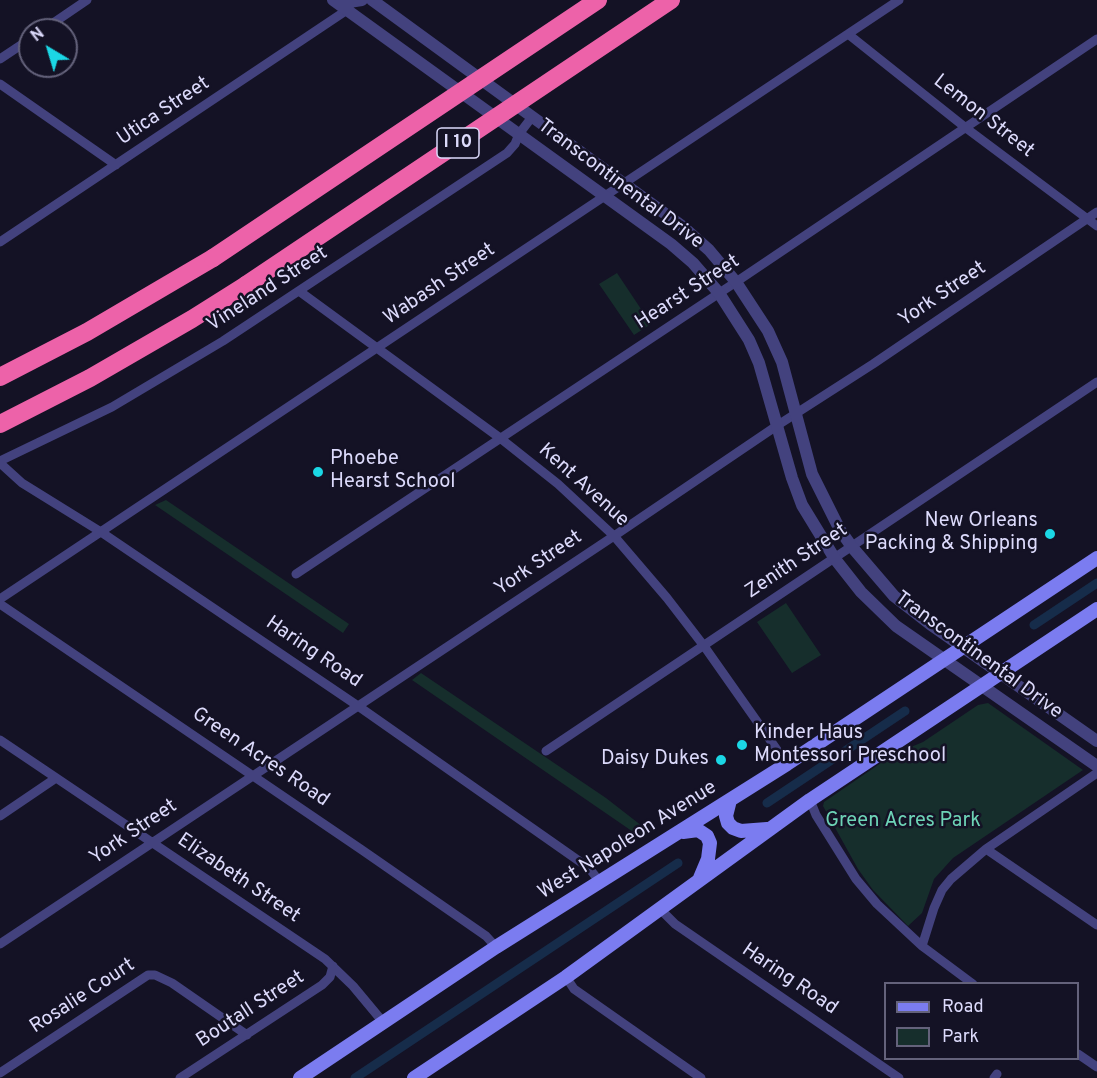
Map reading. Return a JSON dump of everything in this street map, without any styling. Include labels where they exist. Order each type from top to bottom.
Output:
[{"type":"highway","name":"I 10","points":[[0,377],[87,332],[213,258],[598,0]]},
{"type":"highway","name":"I 10","points":[[0,424],[99,373],[246,285],[671,0]]},
{"type":"main road","name":"West Napoleon Avenue","points":[[300,1078],[496,947],[787,764],[1097,558]]},
{"type":"main road","points":[[414,1078],[566,977],[769,828],[1097,609]]},
{"type":"main road","points":[[730,800],[726,816],[733,828],[741,831],[769,828]]},
{"type":"main road","points":[[676,834],[698,830],[707,836],[710,852],[699,880]]},
{"type":"street","points":[[61,18],[87,0]]},
{"type":"street","name":"Transcontinental Drive","points":[[333,0],[346,5],[671,244],[693,263],[719,293],[749,340],[759,363],[802,505],[835,559],[861,592],[896,626],[1097,766]]},
{"type":"street","points":[[346,5],[349,2],[362,0]]},
{"type":"street","name":"Transcontinental Drive","points":[[372,0],[682,226],[709,250],[736,282],[768,331],[782,362],[812,474],[840,530],[852,547],[894,596],[1097,741]]},
{"type":"street","name":"Wabash Street","points":[[0,599],[899,0]]},
{"type":"street","name":"Utica Street","points":[[0,242],[116,165],[346,5]]},
{"type":"street","name":"Lemon Street","points":[[848,34],[966,128],[1097,226]]},
{"type":"street","name":"Hearst Street","points":[[296,574],[1097,39]]},
{"type":"street","points":[[0,59],[18,47]]},
{"type":"street","points":[[0,84],[116,165]]},
{"type":"street","name":"Vineland Street","points":[[0,462],[112,406],[223,341],[507,153],[532,117]]},
{"type":"street","name":"York Street","points":[[0,944],[778,425],[880,360],[1097,213]]},
{"type":"street","name":"Kent Avenue","points":[[299,291],[500,438],[558,484],[614,536],[704,646],[787,764]]},
{"type":"street","name":"Zenith Street","points":[[546,751],[1097,382]]},
{"type":"street","name":"Haring Road","points":[[0,462],[22,483],[101,532],[358,706],[590,868],[600,882]]},
{"type":"street","name":"Green Acres Road","points":[[0,604],[486,936],[496,947]]},
{"type":"street","name":"Elizabeth Street","points":[[0,740],[333,966],[383,1022]]},
{"type":"street","points":[[922,946],[934,908],[951,879],[986,849],[1097,773]]},
{"type":"street","points":[[0,816],[56,778]]},
{"type":"street","points":[[810,800],[816,815],[856,879],[877,904],[922,946],[970,982]]},
{"type":"street","points":[[986,849],[1097,925]]},
{"type":"street","name":"Haring Road","points":[[660,909],[675,924],[899,1078]]},
{"type":"street","name":"Boutall Street","points":[[180,1078],[322,985],[330,977],[333,966]]},
{"type":"street","name":"Rosalie Court","points":[[0,1073],[148,975],[155,975],[172,983],[247,1035]]},
{"type":"street","points":[[566,977],[574,989],[701,1078]]},
{"type":"street","points":[[1079,1055],[1097,1067]]},
{"type":"green space","points":[[617,273],[651,324],[634,335],[599,284]]},
{"type":"green space","points":[[166,500],[349,624],[343,633],[155,505]]},
{"type":"green space","points":[[786,603],[821,655],[792,673],[757,622]]},
{"type":"green space","points":[[421,673],[606,798],[651,833],[642,838],[412,680]]},
{"type":"green space","name":"Green Acres Park","points":[[988,703],[1083,770],[953,858],[934,879],[922,913],[908,926],[873,890],[858,869],[823,806],[824,802],[894,754],[923,742],[978,705]]},
{"type":"waterway","points":[[1034,625],[1097,583]]},
{"type":"waterway","points":[[767,803],[905,711]]},
{"type":"waterway","points":[[355,1078],[678,863]]},
{"type":"place","name":"Phoebe Hearst School","points":[[318,472]]},
{"type":"place","name":"New Orleans Packing & Shipping","points":[[1050,534]]},
{"type":"place","name":"Kinder Haus Montessori Preschool","points":[[742,745]]},
{"type":"place","name":"Daisy Dukes","points":[[721,760]]}]
